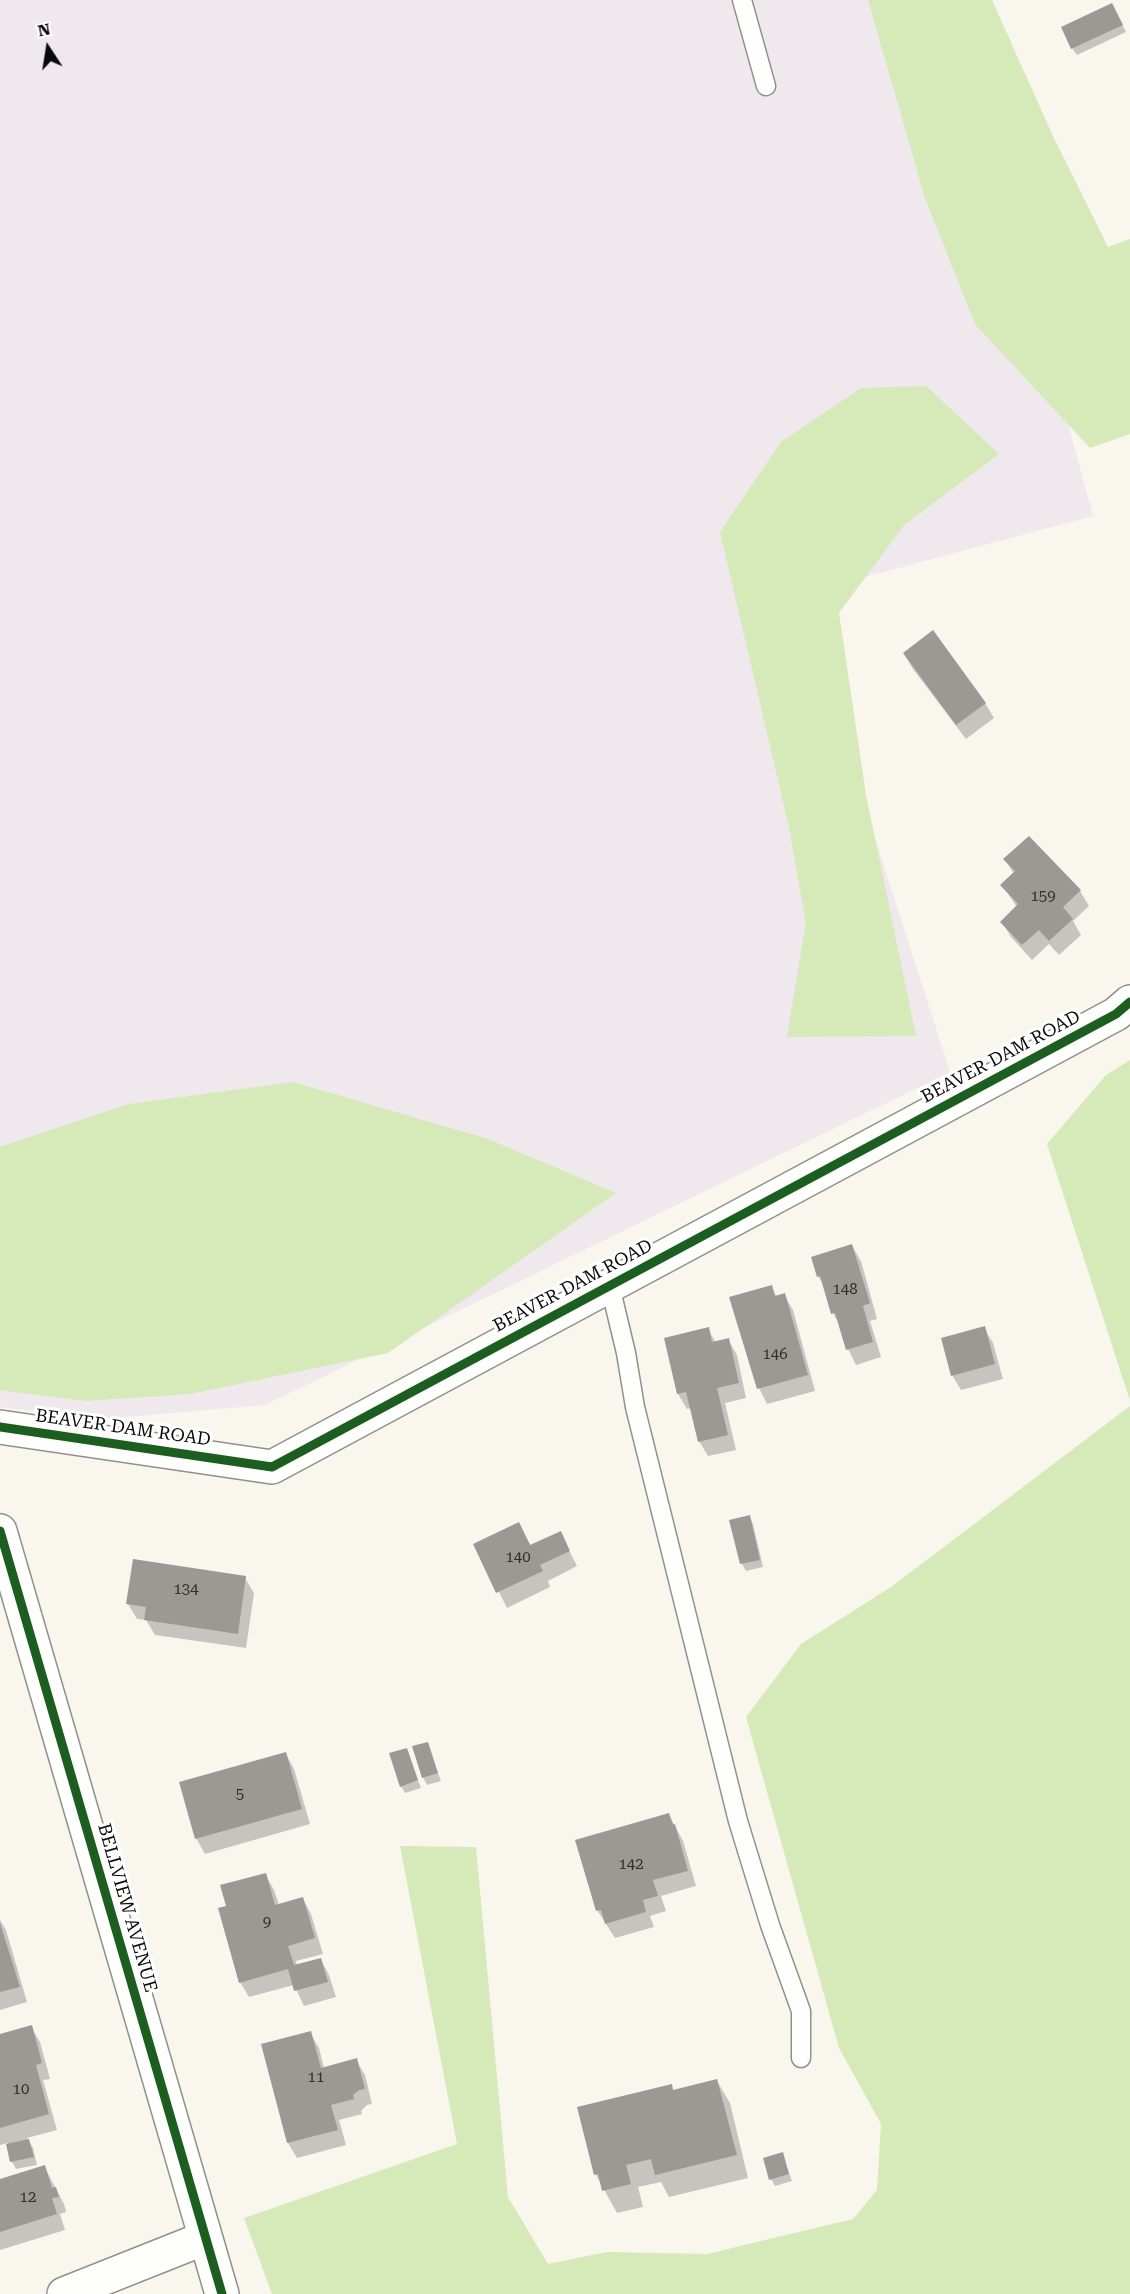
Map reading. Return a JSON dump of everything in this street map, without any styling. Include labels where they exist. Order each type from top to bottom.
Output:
[{"type":"street","name":"BEAVER DAM ROAD","points":[[0,1427],[272,1467],[1116,1014],[1130,1002]]},
{"type":"street","name":"BELLVIEW AVENUE","points":[[0,1531],[222,2294]]},
{"type":"street","points":[[64,2294],[205,2238]]},
{"type":"lane","points":[[742,0],[766,86]]},
{"type":"lane","points":[[610,1286],[626,1353],[635,1407],[738,1821],[770,1925],[801,2011],[801,2058]]},
{"type":"shaded area","points":[[0,0],[952,0],[1093,516],[797,595],[950,1072],[265,1405],[100,1419],[0,1407]]},
{"type":"green space","points":[[868,0],[992,0],[1052,134],[1108,247],[1130,239],[1130,434],[1090,448],[975,324],[925,198]]},
{"type":"green space","points":[[926,386],[999,454],[904,525],[839,613],[866,795],[916,1036],[787,1037],[806,923],[789,827],[720,532],[781,442],[861,388]]},
{"type":"green space","points":[[1130,1060],[1130,1401],[1047,1144],[1106,1075]]},
{"type":"green space","points":[[293,1082],[488,1139],[616,1193],[388,1353],[190,1394],[85,1401],[0,1390],[0,1147],[129,1104]]},
{"type":"green space","points":[[1130,1406],[1130,2294],[272,2294],[244,2218],[457,2144],[400,1846],[476,1847],[508,2197],[548,2264],[607,2252],[707,2254],[853,2219],[877,2190],[881,2124],[839,2048],[746,1717],[801,1644],[891,1587]]},
{"type":"building","points":[[1112,3],[1123,25],[1071,49],[1061,27]]},
{"type":"building","points":[[933,630],[986,703],[956,725],[903,653]]},
{"type":"building","points":[[1029,836],[1081,890],[1063,907],[1073,919],[1049,941],[1039,930],[1022,945],[1000,922],[1018,904],[1000,885],[1015,871],[1003,859]]},
{"type":"building","points":[[852,1244],[870,1303],[863,1306],[873,1342],[846,1350],[835,1313],[831,1314],[820,1276],[817,1277],[811,1257]]},
{"type":"building","points":[[772,1285],[775,1296],[785,1293],[808,1375],[757,1389],[729,1297]]},
{"type":"building","points":[[985,1326],[995,1364],[951,1376],[941,1338]]},
{"type":"building","points":[[709,1327],[712,1342],[729,1338],[739,1383],[717,1388],[728,1435],[698,1442],[686,1392],[677,1394],[664,1338]]},
{"type":"building","points":[[750,1515],[760,1560],[740,1564],[729,1520]]},
{"type":"building","points":[[519,1522],[530,1545],[561,1531],[570,1551],[540,1565],[543,1571],[496,1593],[473,1544]]},
{"type":"building","points":[[133,1559],[246,1576],[238,1634],[144,1620],[146,1607],[126,1604]]},
{"type":"building","points":[[428,1742],[438,1773],[422,1778],[412,1746]]},
{"type":"building","points":[[407,1748],[418,1780],[400,1787],[389,1753]]},
{"type":"building","points":[[286,1752],[302,1809],[195,1839],[179,1782]]},
{"type":"building","points":[[669,1813],[673,1825],[675,1824],[688,1871],[653,1880],[658,1896],[643,1900],[646,1912],[605,1924],[601,1910],[596,1911],[575,1840]]},
{"type":"building","points":[[266,1873],[275,1905],[303,1897],[315,1938],[288,1946],[294,1965],[321,1958],[328,1982],[294,1991],[288,1969],[239,1983],[218,1908],[226,1906],[220,1885]]},
{"type":"building","points":[[0,1923],[20,1987],[0,1992]]},
{"type":"building","points":[[32,2025],[42,2063],[36,2065],[49,2114],[0,2128],[0,2034]]},
{"type":"building","points":[[311,2031],[321,2068],[357,2058],[365,2089],[353,2095],[354,2099],[331,2105],[338,2130],[287,2143],[261,2044]]},
{"type":"building","points":[[717,2079],[737,2155],[655,2175],[651,2159],[626,2165],[631,2184],[602,2191],[598,2174],[594,2175],[577,2107],[672,2084],[673,2090]]},
{"type":"building","points":[[29,2139],[34,2157],[10,2162],[6,2144]]},
{"type":"building","points":[[783,2152],[789,2174],[769,2180],[763,2158]]},
{"type":"building","points":[[45,2165],[52,2188],[56,2187],[59,2197],[52,2198],[57,2214],[0,2232],[0,2179]]},
{"type":"cycle path","points":[[0,1427],[272,1467],[1116,1014],[1130,1002]]},
{"type":"cycle path","points":[[0,1531],[222,2294]]}]
